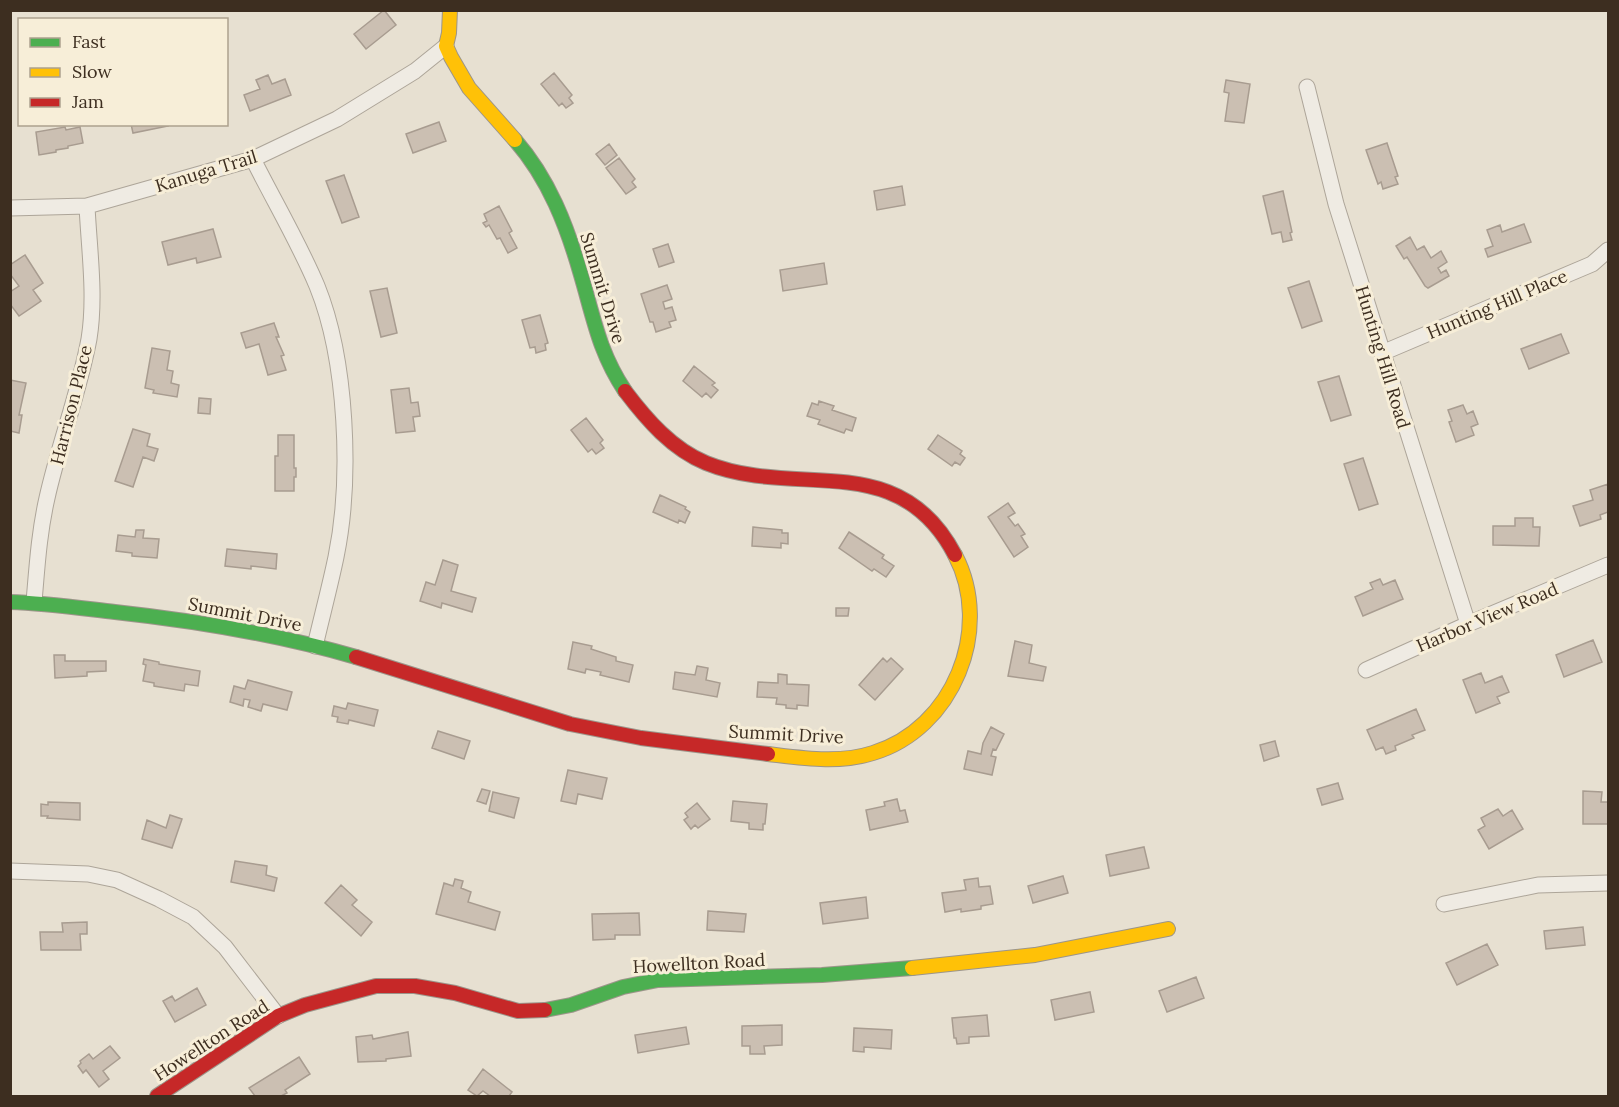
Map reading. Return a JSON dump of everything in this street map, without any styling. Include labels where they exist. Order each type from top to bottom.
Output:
[{"type":"street","points":[[446,46],[450,10]]},
{"type":"street","name":"Kanuga Trail","points":[[10,208],[87,206],[253,159],[337,119],[415,71],[446,46]]},
{"type":"street","name":"Summit Drive","points":[[10,602],[34,602],[157,616],[315,645],[566,723],[660,742],[829,759],[871,754],[900,742],[923,725],[944,698],[959,673],[967,652],[970,625],[968,595],[964,576],[946,540],[934,524],[912,506],[881,488],[860,483],[784,479],[722,470],[689,455],[661,434],[627,395],[609,365],[598,339],[578,263],[557,207],[542,176],[525,152],[469,88],[446,46]]},
{"type":"street","name":"Hunting Hill Road","points":[[1307,87],[1336,204],[1468,624]]},
{"type":"street","points":[[253,159],[317,287],[332,334],[341,387],[344,440],[340,532],[315,645]]},
{"type":"street","name":"Harrison Place","points":[[34,602],[38,547],[47,497],[89,338],[91,304],[87,206]]},
{"type":"street","name":"Hunting Hill Place","points":[[1382,353],[1592,264],[1608,250]]},
{"type":"street","name":"Harbor View Road","points":[[1366,670],[1608,565]]},
{"type":"street","points":[[10,871],[88,874],[117,880],[159,898],[193,917],[225,947],[278,1016]]},
{"type":"street","points":[[1443,904],[1538,885],[1608,883]]},
{"type":"street","name":"Howellton Road","points":[[157,1096],[278,1016],[305,1005],[376,986],[425,987],[528,1013],[579,1001],[626,985],[656,980],[792,976],[918,968],[1033,955],[1135,933],[1168,929]]},
{"type":"building","points":[[384,10],[396,25],[366,49],[354,34]]},
{"type":"building","points":[[554,73],[572,95],[569,98],[573,103],[566,108],[562,103],[559,106],[541,84]]},
{"type":"building","points":[[268,75],[272,84],[285,79],[291,95],[250,111],[244,95],[260,89],[256,80]]},
{"type":"building","points":[[1226,80],[1250,84],[1244,123],[1225,121],[1229,93],[1224,92]]},
{"type":"building","points":[[439,122],[446,141],[413,153],[406,134]]},
{"type":"building","points":[[131,126],[168,126],[133,133]]},
{"type":"building","points":[[65,127],[66,130],[80,127],[83,143],[39,155],[36,132]]},
{"type":"building","points":[[1387,143],[1398,176],[1395,177],[1398,184],[1383,189],[1381,182],[1378,184],[1366,150]]},
{"type":"building","points":[[609,144],[617,155],[605,165],[596,154]]},
{"type":"building","points":[[619,158],[635,179],[632,182],[636,187],[626,194],[606,168]]},
{"type":"building","points":[[344,175],[359,217],[342,223],[326,181]]},
{"type":"building","points":[[902,186],[905,205],[877,210],[874,191]]},
{"type":"building","points":[[1283,191],[1292,240],[1283,242],[1281,232],[1272,234],[1263,196]]},
{"type":"building","points":[[499,206],[512,231],[509,233],[517,248],[508,253],[500,238],[497,239],[489,225],[486,227],[483,223],[487,221],[484,214]]},
{"type":"building","points":[[1524,224],[1531,242],[1488,257],[1485,249],[1493,246],[1487,230],[1500,225],[1502,232]]},
{"type":"building","points":[[213,229],[221,257],[197,263],[196,258],[168,265],[162,242]]},
{"type":"building","points":[[1410,237],[1417,250],[1424,246],[1431,258],[1441,251],[1447,262],[1438,268],[1441,273],[1446,270],[1449,276],[1428,288],[1425,286],[1407,257],[1404,259],[1396,246]]},
{"type":"building","points":[[668,244],[674,262],[659,267],[653,249]]},
{"type":"building","points":[[25,255],[43,283],[33,290],[41,301],[19,316],[10,304],[10,292],[19,286],[10,274],[10,265]]},
{"type":"building","points":[[824,263],[827,284],[783,291],[780,270]]},
{"type":"building","points":[[1309,281],[1322,321],[1302,328],[1288,288]]},
{"type":"building","points":[[667,285],[672,299],[663,302],[665,309],[672,307],[676,320],[669,322],[671,327],[656,332],[653,322],[650,322],[641,294]]},
{"type":"building","points":[[387,288],[397,333],[381,337],[370,291]]},
{"type":"building","points":[[540,315],[548,343],[545,344],[546,350],[536,353],[535,347],[530,348],[522,320]]},
{"type":"building","points":[[274,323],[286,370],[268,375],[259,344],[246,348],[241,333]]},
{"type":"building","points":[[1561,334],[1569,353],[1529,369],[1521,349]]},
{"type":"building","points":[[152,348],[170,351],[167,370],[173,371],[171,383],[179,385],[177,397],[153,393],[154,390],[145,388]]},
{"type":"building","points":[[694,366],[715,383],[712,385],[718,390],[711,398],[706,393],[702,397],[683,381]]},
{"type":"building","points":[[1339,376],[1351,415],[1331,421],[1318,382]]},
{"type":"building","points":[[10,380],[26,383],[19,415],[22,415],[19,433],[10,431]]},
{"type":"building","points":[[409,388],[411,403],[418,402],[420,416],[413,417],[415,431],[396,433],[391,390]]},
{"type":"building","points":[[199,398],[211,399],[210,414],[198,413]]},
{"type":"building","points":[[819,401],[834,406],[832,410],[856,418],[852,431],[846,429],[844,433],[818,424],[820,420],[807,416],[812,403],[818,405]]},
{"type":"building","points":[[1463,405],[1467,414],[1473,411],[1478,424],[1471,427],[1474,435],[1456,442],[1449,422],[1452,421],[1448,410]]},
{"type":"building","points":[[586,418],[603,440],[600,443],[604,448],[596,454],[592,449],[588,452],[571,430]]},
{"type":"building","points":[[133,429],[150,434],[147,446],[158,449],[154,461],[143,457],[133,487],[115,481]]},
{"type":"building","points":[[278,435],[294,435],[296,477],[294,477],[294,491],[275,491],[275,456],[278,456]]},
{"type":"building","points":[[938,435],[962,451],[960,454],[965,458],[960,465],[955,462],[952,466],[928,449]]},
{"type":"building","points":[[1363,458],[1378,504],[1359,510],[1344,464]]},
{"type":"building","points":[[1608,484],[1608,512],[1600,515],[1601,519],[1580,526],[1573,506],[1593,500],[1590,490]]},
{"type":"building","points":[[660,495],[686,507],[685,509],[690,512],[685,523],[679,520],[678,523],[653,512]]},
{"type":"building","points":[[1008,503],[1015,513],[1008,517],[1015,526],[1018,524],[1025,534],[1021,536],[1028,547],[1014,557],[988,517]]},
{"type":"building","points":[[1515,518],[1533,518],[1533,527],[1540,527],[1539,546],[1493,545],[1493,526],[1515,526]]},
{"type":"building","points":[[753,527],[782,530],[782,533],[788,533],[788,544],[781,543],[781,548],[752,546]]},
{"type":"building","points":[[136,530],[144,530],[143,538],[159,539],[157,558],[132,556],[132,553],[116,551],[118,535],[135,537]]},
{"type":"building","points":[[849,532],[884,555],[882,558],[894,566],[886,577],[874,569],[872,571],[839,548]]},
{"type":"building","points":[[227,549],[277,554],[276,569],[225,566]]},
{"type":"building","points":[[443,560],[458,565],[451,591],[476,598],[472,612],[442,603],[441,608],[420,601],[426,582],[435,585]]},
{"type":"building","points":[[1380,579],[1383,585],[1395,580],[1403,599],[1363,616],[1355,597],[1373,589],[1370,583]]},
{"type":"building","points":[[836,608],[849,608],[848,616],[836,616]]},
{"type":"building","points":[[1593,640],[1602,662],[1564,677],[1556,655]]},
{"type":"building","points":[[1015,641],[1032,645],[1029,663],[1046,667],[1043,681],[1008,676]]},
{"type":"building","points":[[573,642],[592,646],[591,649],[616,657],[616,661],[633,665],[629,682],[600,675],[601,672],[586,669],[585,673],[568,669]]},
{"type":"building","points":[[54,655],[65,655],[65,661],[106,661],[106,671],[87,672],[87,676],[55,678]]},
{"type":"building","points":[[883,658],[887,662],[891,658],[903,669],[875,700],[859,685]]},
{"type":"building","points":[[144,659],[200,671],[198,686],[185,684],[184,691],[154,686],[154,683],[143,681],[146,665],[143,664]]},
{"type":"building","points":[[697,666],[708,668],[706,680],[720,683],[717,697],[673,689],[675,672],[695,675]]},
{"type":"building","points":[[1481,673],[1485,683],[1502,676],[1509,692],[1497,697],[1500,703],[1476,713],[1463,680]]},
{"type":"building","points":[[778,674],[787,675],[787,684],[809,685],[808,706],[797,705],[797,709],[786,708],[786,705],[776,704],[777,698],[757,697],[758,682],[778,683]]},
{"type":"building","points":[[248,680],[292,692],[287,710],[263,704],[261,711],[248,707],[250,700],[244,699],[243,706],[230,702],[234,686],[245,689]]},
{"type":"building","points":[[348,703],[378,710],[374,726],[349,720],[348,724],[337,722],[338,717],[332,716],[334,706],[346,709]]},
{"type":"building","points":[[1416,709],[1425,730],[1412,735],[1414,738],[1395,746],[1396,750],[1386,754],[1383,747],[1376,750],[1367,730]]},
{"type":"building","points":[[991,727],[1004,734],[996,750],[993,749],[991,756],[996,757],[992,775],[964,769],[968,751],[981,754],[983,743]]},
{"type":"building","points":[[438,731],[470,741],[464,759],[432,748]]},
{"type":"building","points":[[1275,741],[1279,756],[1264,761],[1260,745]]},
{"type":"building","points":[[568,770],[607,778],[602,799],[578,794],[576,804],[561,801]]},
{"type":"building","points":[[1338,783],[1343,799],[1322,805],[1317,789]]},
{"type":"building","points":[[482,789],[490,791],[486,804],[477,801]]},
{"type":"building","points":[[1583,791],[1602,792],[1601,802],[1608,802],[1608,824],[1583,824]]},
{"type":"building","points":[[493,792],[519,798],[514,818],[489,811]]},
{"type":"building","points":[[897,799],[900,811],[905,810],[908,822],[870,830],[866,810],[885,806],[884,802]]},
{"type":"building","points":[[733,801],[767,804],[763,830],[749,829],[749,823],[731,821]]},
{"type":"building","points":[[48,802],[80,803],[80,820],[41,816],[41,804],[48,805]]},
{"type":"building","points":[[697,803],[710,819],[698,828],[695,825],[691,829],[684,820],[688,817],[685,813]]},
{"type":"building","points":[[1498,809],[1503,816],[1512,810],[1523,829],[1489,849],[1478,830],[1485,826],[1481,818]]},
{"type":"building","points":[[170,815],[182,819],[172,848],[142,839],[147,820],[166,828]]},
{"type":"building","points":[[1144,847],[1149,868],[1110,876],[1106,855]]},
{"type":"building","points":[[235,861],[267,866],[266,875],[277,878],[274,891],[231,882]]},
{"type":"building","points":[[1063,876],[1068,893],[1033,903],[1028,886]]},
{"type":"building","points":[[978,878],[979,887],[990,886],[993,904],[981,906],[981,909],[945,912],[942,893],[966,890],[964,880]]},
{"type":"building","points":[[455,879],[463,881],[461,888],[471,892],[468,902],[500,912],[495,930],[436,914],[444,883],[453,886]]},
{"type":"building","points":[[341,885],[357,900],[352,905],[372,922],[361,936],[325,903]]},
{"type":"building","points":[[866,897],[868,918],[823,924],[820,903]]},
{"type":"building","points":[[708,911],[746,914],[744,932],[707,930]]},
{"type":"building","points":[[639,913],[640,935],[615,935],[615,939],[593,940],[592,914]]},
{"type":"building","points":[[87,922],[87,934],[80,934],[81,950],[41,950],[40,932],[63,932],[62,923]]},
{"type":"building","points":[[1583,927],[1585,945],[1546,949],[1544,931]]},
{"type":"building","points":[[1487,944],[1498,965],[1457,985],[1446,963]]},
{"type":"building","points":[[1196,977],[1204,998],[1167,1012],[1159,991]]},
{"type":"building","points":[[197,988],[206,1005],[175,1022],[163,1001],[172,996],[175,1001]]},
{"type":"building","points":[[1090,992],[1094,1012],[1055,1020],[1051,1000]]},
{"type":"building","points":[[987,1015],[989,1036],[969,1037],[969,1043],[957,1044],[954,1038],[952,1018]]},
{"type":"building","points":[[782,1025],[782,1045],[764,1046],[765,1054],[750,1054],[750,1046],[742,1046],[742,1026]]},
{"type":"building","points":[[686,1027],[689,1044],[638,1053],[635,1035]]},
{"type":"building","points":[[854,1028],[892,1030],[891,1049],[864,1047],[864,1052],[853,1051]]},
{"type":"building","points":[[408,1032],[411,1056],[386,1059],[386,1061],[358,1062],[356,1037],[372,1035],[373,1039]]},
{"type":"building","points":[[110,1046],[120,1058],[103,1071],[109,1079],[99,1087],[86,1070],[83,1073],[78,1066],[80,1061],[89,1054],[93,1059]]},
{"type":"building","points":[[299,1057],[310,1074],[285,1090],[287,1093],[281,1096],[255,1096],[249,1088]]},
{"type":"building","points":[[483,1069],[512,1092],[509,1096],[490,1096],[483,1091],[477,1096],[468,1090]]},
{"type":"traffic: fast","points":[[515,140],[538,171],[556,204],[576,257],[603,349],[625,391]]},
{"type":"traffic: fast","points":[[10,602],[76,607],[206,624],[267,635],[356,657]]},
{"type":"traffic: fast","points":[[545,1010],[571,1005],[623,987],[658,980],[822,975],[912,968]]},
{"type":"traffic: slow","points":[[450,10],[446,46],[451,57],[469,88],[515,140]]},
{"type":"traffic: slow","points":[[768,754],[820,759],[860,756],[901,741],[925,722],[944,699],[959,673],[967,644],[970,614],[966,584],[955,555]]},
{"type":"traffic: slow","points":[[912,968],[1035,955],[1168,929]]},
{"type":"traffic: jam","points":[[625,391],[642,413],[671,442],[706,463],[740,473],[775,478],[843,482],[875,488],[905,500],[932,521],[955,555]]},
{"type":"traffic: jam","points":[[356,657],[570,724],[641,738],[768,754]]},
{"type":"traffic: jam","points":[[157,1096],[278,1016],[305,1005],[376,986],[415,986],[455,993],[518,1011],[545,1010]]}]
